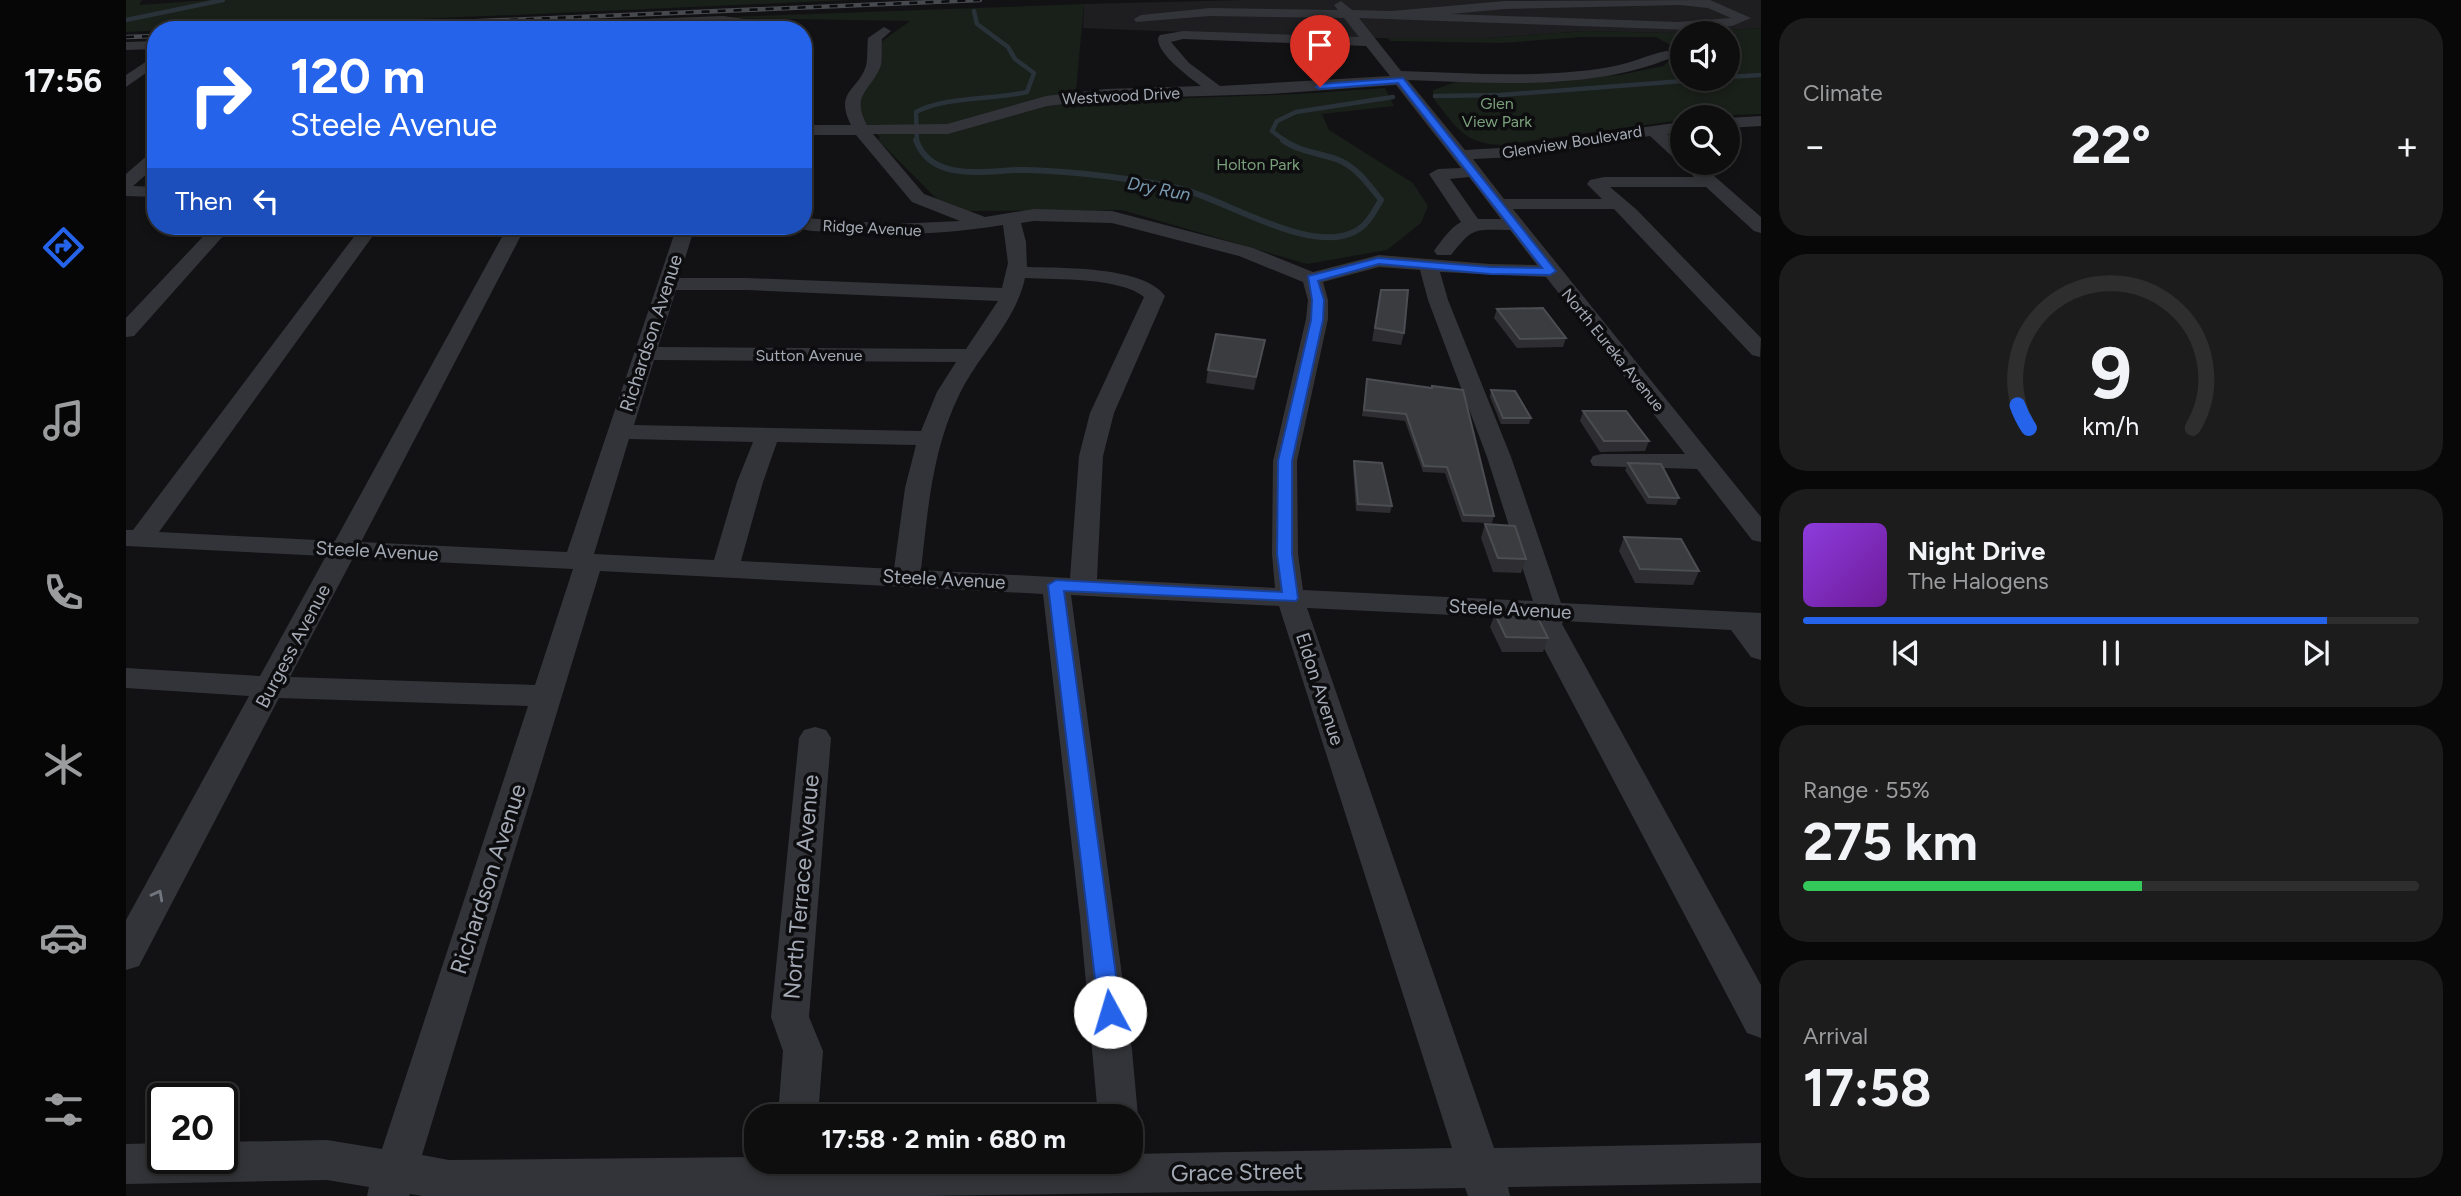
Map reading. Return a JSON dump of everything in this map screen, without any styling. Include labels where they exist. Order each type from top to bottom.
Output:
[{"type":"street","name":"North Eureka Avenue","points":[[1337,0],[1761,534]]},
{"type":"street","points":[[1141,19],[1210,12],[1685,25],[1734,22],[1744,18],[1711,4],[1680,1],[1505,5],[1392,15]]},
{"type":"street","points":[[706,21],[727,21]]},
{"type":"street","points":[[884,31],[875,38],[873,67],[856,90],[851,103],[861,129],[918,198],[983,223],[1034,215],[1086,215],[1138,222],[1247,252],[1312,279],[1378,261],[1436,258],[1550,271]]},
{"type":"street","points":[[1217,91],[1172,55],[1164,43],[1165,38],[1183,35],[1370,42]]},
{"type":"street","points":[[126,46],[147,45]]},
{"type":"street","name":"Westwood Drive","points":[[812,130],[929,130],[956,127],[1046,101],[1075,97],[1345,85],[1406,86],[1489,77],[1610,72],[1646,66],[1667,55]]},
{"type":"street","points":[[126,82],[147,66]]},
{"type":"street","points":[[1740,122],[1761,121]]},
{"type":"street","name":"Glenview Boulevard","points":[[1461,155],[1537,151],[1670,128]]},
{"type":"street","points":[[1653,130],[1670,145]]},
{"type":"street","points":[[126,183],[147,165]]},
{"type":"street","points":[[1472,224],[1438,174],[1474,172]]},
{"type":"street","points":[[1702,175],[1761,227]]},
{"type":"street","points":[[1710,182],[1596,184],[1638,222],[1761,351]]},
{"type":"street","points":[[126,191],[147,192]]},
{"type":"street","points":[[853,229],[900,213],[918,198]]},
{"type":"street","points":[[1499,204],[1616,204]]},
{"type":"street","points":[[906,578],[929,439],[953,385],[1003,314],[1012,295],[1017,272],[1016,234],[1011,219]]},
{"type":"street","name":"Ridge Avenue","points":[[812,225],[914,231],[983,223]]},
{"type":"street","points":[[1515,225],[1472,224],[1461,230],[1436,258],[1438,300],[1499,457],[1550,611],[1548,624],[1554,639],[1761,1021]]},
{"type":"street","points":[[126,331],[215,235]]},
{"type":"street","points":[[133,539],[364,235]]},
{"type":"street","name":"Burgess Avenue","points":[[126,955],[512,235]]},
{"type":"street","name":"Richardson Avenue","points":[[392,1183],[546,696],[620,432],[683,235]]},
{"type":"street","points":[[1017,272],[1129,282],[1151,290],[1155,296],[1102,413],[1091,456],[1069,586],[1078,769],[1096,886],[1117,1104]]},
{"type":"street","name":"Eldon Avenue","points":[[1312,279],[1318,300],[1317,320],[1285,461],[1285,554],[1290,598],[1484,1181]]},
{"type":"street","points":[[667,284],[773,284],[1012,295]]},
{"type":"street","name":"Sutton Avenue","points":[[645,353],[974,356]]},
{"type":"street","points":[[620,432],[929,439]]},
{"type":"street","points":[[725,568],[750,482],[768,435]]},
{"type":"street","points":[[1602,461],[1703,462]]},
{"type":"street","name":"Steele Avenue","points":[[133,539],[1751,621]]},
{"type":"street","points":[[1751,621],[1761,650]]},
{"type":"street","points":[[126,678],[271,687],[546,696]]},
{"type":"street","name":"North Terrace Avenue","points":[[799,1104],[803,1051],[790,1017],[815,738]]},
{"type":"street","name":"Grace Street","points":[[126,1164],[327,1160],[392,1183],[449,1180],[1124,1177],[1484,1181],[1761,1163]]},
{"type":"shaded area","points":[[1244,0],[1761,0],[1761,28],[1740,29],[1740,21],[1670,21],[1670,33],[1586,31],[1485,38],[1338,38],[1083,28],[1084,4]]},
{"type":"green space","points":[[126,0],[142,0],[139,5],[208,0],[851,0],[375,21],[147,21],[147,31],[126,32]]},
{"type":"green space","name":"Holton Park","points":[[1084,4],[1076,91],[1103,101],[1385,88],[1394,106],[1322,114],[1329,130],[1413,183],[1428,206],[1421,223],[1387,250],[1307,264],[1122,210],[965,211],[940,202],[878,140],[880,137],[859,116],[858,97],[881,42],[910,21],[738,18],[622,21]]},
{"type":"green space","name":"Glen View Park","points":[[1761,28],[1761,114],[1740,115],[1740,105],[1670,105],[1670,122],[1501,145],[1488,144],[1469,137],[1454,124],[1433,98],[1433,90],[1456,82],[1620,75],[1663,66],[1670,60],[1670,91],[1740,91],[1740,29]]},
{"type":"green space","name":"Glen View Park","points":[[1586,31],[1670,33],[1670,45],[1656,37],[1583,37],[1502,43],[1391,41],[1387,38],[1485,38]]},
{"type":"building","points":[[1381,290],[1408,290],[1404,333],[1375,328]]},
{"type":"building","points":[[1543,308],[1566,338],[1520,339],[1497,309]]},
{"type":"building","points":[[1216,334],[1265,340],[1256,377],[1208,370]]},
{"type":"building","points":[[1367,379],[1463,390],[1494,516],[1464,515],[1447,467],[1424,466],[1406,414],[1364,410]]},
{"type":"building","points":[[1491,390],[1515,391],[1531,418],[1503,418]]},
{"type":"building","points":[[1583,411],[1626,411],[1649,441],[1604,441]]},
{"type":"building","points":[[1354,461],[1382,463],[1392,506],[1358,504]]},
{"type":"building","points":[[1628,463],[1661,464],[1679,498],[1649,497]]},
{"type":"building","points":[[1485,524],[1515,526],[1526,559],[1498,558]]},
{"type":"building","points":[[1624,537],[1681,539],[1699,571],[1640,569]]},
{"type":"building","points":[[1495,614],[1536,614],[1548,638],[1506,637]]},
{"type":"waterway","points":[[126,20],[223,0]]},
{"type":"waterway","name":"Dry Run","points":[[917,141],[916,112],[941,103],[1027,92],[1034,73],[1015,59],[1008,47],[977,24],[974,11]]},
{"type":"waterway","name":"Dry Run","points":[[1740,76],[1761,75]]},
{"type":"waterway","name":"Dry Run","points":[[1435,96],[1500,95],[1670,82]]},
{"type":"waterway","name":"Dry Run","points":[[1285,141],[1272,131],[1277,121],[1296,112],[1393,97]]},
{"type":"waterway","name":"Dry Run","points":[[916,140],[924,154],[935,164],[964,172],[1064,172],[1148,182],[1185,190],[1270,224],[1315,236],[1336,237],[1354,232],[1363,226],[1381,200],[1361,176],[1343,162],[1283,140]]},
{"type":"railway","points":[[483,21],[980,0]]},
{"type":"railway","points":[[126,37],[147,36]]},
{"type":"route","points":[[1110,1012],[1056,585],[1290,598],[1285,554],[1285,461],[1317,320],[1318,300],[1312,279],[1378,261],[1490,270],[1550,271],[1400,80],[1320,87]]}]
